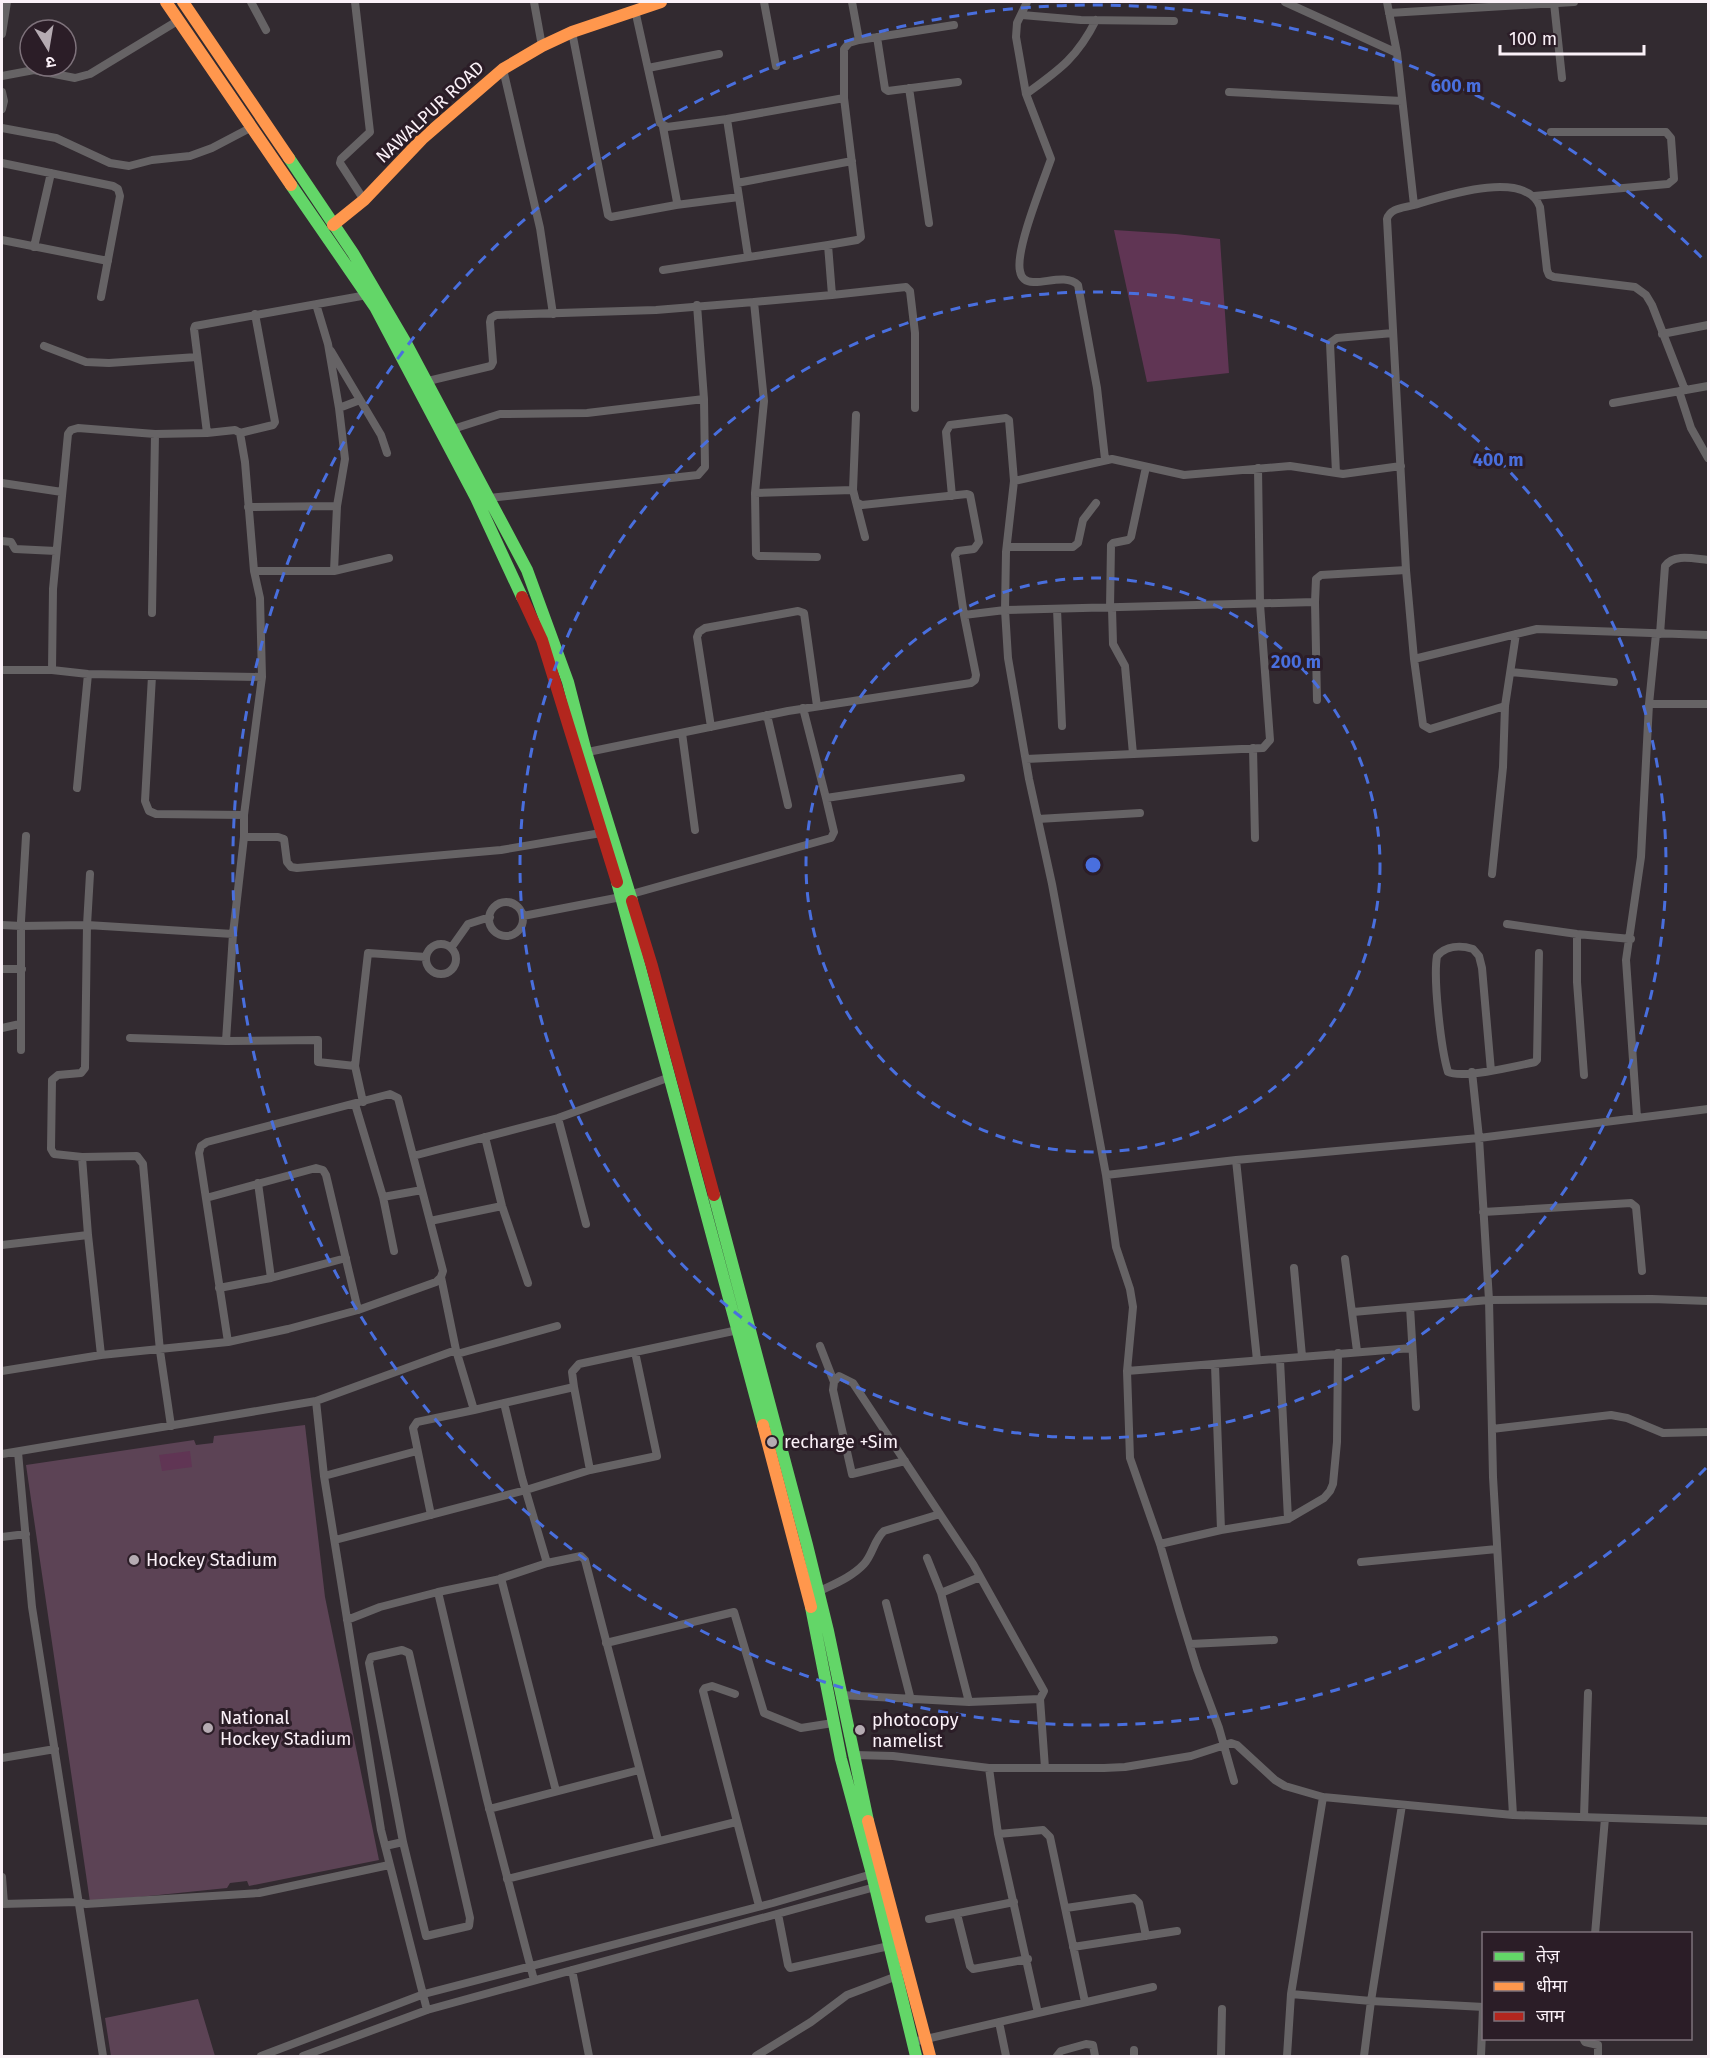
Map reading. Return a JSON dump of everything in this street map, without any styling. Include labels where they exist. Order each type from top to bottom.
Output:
[{"type":"street","points":[[2,34],[7,2]]},
{"type":"street","points":[[166,2],[367,295],[476,498],[542,640],[626,895],[712,1185],[818,1592],[873,1847],[930,2056]]},
{"type":"street","points":[[183,2],[353,253],[428,381],[527,570],[568,682],[581,753],[601,832],[626,895],[670,1077],[808,1594],[833,1723],[916,2056]]},
{"type":"street","points":[[251,2],[266,30]]},
{"type":"street","points":[[355,2],[370,132],[341,159],[340,163],[364,200]]},
{"type":"street","points":[[534,2],[542,46]]},
{"type":"street","points":[[764,2],[776,66]]},
{"type":"street","points":[[852,2],[859,40]]},
{"type":"street","points":[[1027,2],[1017,23],[1016,37],[1026,94],[1051,159],[1025,234],[1020,273],[1023,279],[1031,282],[1071,280],[1078,285],[1097,388],[1106,459]]},
{"type":"street","points":[[1285,2],[1397,53]]},
{"type":"street","points":[[1387,2],[1397,53],[1413,205]]},
{"type":"street","points":[[1389,13],[1574,2]]},
{"type":"street","name":"NAWALPUR ROAD","points":[[333,225],[364,200],[422,139],[503,69],[542,46],[572,32],[653,3]]},
{"type":"street","points":[[1554,3],[1562,78]]},
{"type":"street","points":[[635,10],[660,123],[663,127],[676,205]]},
{"type":"street","points":[[1022,15],[1096,20],[1174,21]]},
{"type":"street","points":[[2,76],[34,70],[75,78],[81,77],[179,20]]},
{"type":"street","points":[[1026,94],[1077,52],[1096,20]]},
{"type":"street","points":[[663,270],[828,245],[857,240],[861,237],[844,98],[844,49],[849,43],[859,40],[954,25]]},
{"type":"street","points":[[572,32],[610,217],[616,218],[676,205],[739,197]]},
{"type":"street","points":[[877,37],[885,89],[888,91],[958,82]]},
{"type":"street","points":[[648,68],[719,54]]},
{"type":"street","points":[[503,69],[540,228],[553,314]]},
{"type":"street","points":[[909,88],[929,223]]},
{"type":"street","points":[[2,92],[4,101],[2,110]]},
{"type":"street","points":[[1229,92],[1402,101]]},
{"type":"street","points":[[663,127],[728,119],[844,98]]},
{"type":"street","points":[[728,119],[748,256]]},
{"type":"street","points":[[2,128],[56,138],[110,163],[129,166],[152,160],[190,156],[212,148],[252,127]]},
{"type":"street","points":[[1534,196],[1668,184],[1674,179],[1671,138],[1666,132],[1551,132]]},
{"type":"street","points":[[737,183],[852,161]]},
{"type":"street","points":[[2,164],[51,172],[118,189],[120,196],[102,297]]},
{"type":"street","points":[[34,247],[51,172]]},
{"type":"street","points":[[1505,706],[1430,729],[1423,725],[1406,570],[1387,219],[1389,213],[1463,190],[1507,187],[1534,196],[1540,207],[1546,270],[1549,274],[1554,277],[1635,287],[1650,299],[1682,391],[1691,428],[1708,458]]},
{"type":"street","points":[[2,240],[108,261]]},
{"type":"street","points":[[828,245],[832,296]]},
{"type":"street","points":[[428,381],[491,366],[493,362],[491,318],[496,315],[656,310],[832,296],[906,287],[910,291],[915,333],[915,408]]},
{"type":"street","points":[[207,433],[194,329],[198,324],[367,295]]},
{"type":"street","points":[[754,302],[764,401],[755,494],[756,554],[758,556],[817,557]]},
{"type":"street","points":[[316,304],[328,344],[345,459],[337,506],[334,571]]},
{"type":"street","points":[[489,498],[698,475],[705,467],[704,399],[697,305]]},
{"type":"street","points":[[240,434],[273,425],[275,422],[255,315]]},
{"type":"street","points":[[1662,334],[1708,325]]},
{"type":"street","points":[[1336,473],[1330,342],[1337,338],[1393,333]]},
{"type":"street","points":[[328,344],[381,435],[387,453]]},
{"type":"street","points":[[44,346],[86,362],[109,363],[197,357]]},
{"type":"street","points":[[1613,403],[1708,386]]},
{"type":"street","points":[[453,429],[500,414],[587,413],[704,399]]},
{"type":"street","points":[[339,408],[360,400]]},
{"type":"street","points":[[856,415],[853,490],[865,537]]},
{"type":"street","points":[[952,495],[946,432],[950,425],[1006,418],[1010,420],[1014,481],[1007,547],[1005,610],[1008,658],[1106,1175],[1116,1246],[1130,1289],[1133,1307],[1127,1371],[1130,1458],[1160,1544],[1234,1781]]},
{"type":"street","points":[[52,670],[56,550],[68,434],[71,430],[78,428],[156,434],[235,430],[240,434],[254,571],[260,598],[262,677],[244,815],[226,1041]]},
{"type":"street","points":[[152,613],[156,434]]},
{"type":"street","points":[[1014,481],[1069,470],[1106,459],[1184,475],[1290,466],[1343,474],[1401,466]]},
{"type":"street","points":[[1133,754],[1125,666],[1113,644],[1111,545],[1131,537],[1146,466]]},
{"type":"street","points":[[1026,759],[1263,748],[1268,745],[1270,740],[1260,604],[1258,468]]},
{"type":"street","points":[[2,483],[62,492]]},
{"type":"street","points":[[755,494],[853,490]]},
{"type":"street","points":[[581,753],[803,708],[971,683],[975,680],[955,555],[958,551],[974,549],[979,542],[970,495],[862,505],[856,502]]},
{"type":"street","points":[[1007,547],[1073,547],[1078,543],[1083,520],[1096,503]]},
{"type":"street","points":[[248,507],[337,506]]},
{"type":"street","points":[[2,541],[11,542],[15,549],[56,550]]},
{"type":"street","points":[[254,571],[334,571],[389,558]]},
{"type":"street","points":[[1637,1117],[1626,966],[1641,857],[1648,704],[1665,566],[1668,561],[1678,558],[1708,560]]},
{"type":"street","points":[[1317,700],[1316,579],[1322,574],[1406,570]]},
{"type":"street","points":[[964,615],[1005,610],[1315,602]]},
{"type":"street","points":[[1057,609],[1062,726]]},
{"type":"street","points":[[711,727],[697,637],[699,632],[705,628],[798,611],[804,613],[817,706]]},
{"type":"street","points":[[1414,659],[1549,628],[1708,635]]},
{"type":"street","points":[[1492,874],[1503,767],[1505,706],[1516,634]]},
{"type":"street","points":[[2,670],[52,670],[88,674],[152,676],[262,677]]},
{"type":"street","points":[[1511,672],[1614,682]]},
{"type":"street","points":[[77,788],[88,674]]},
{"type":"street","points":[[152,676],[145,801],[149,811],[156,814],[244,815]]},
{"type":"street","points":[[1648,704],[1708,704]]},
{"type":"street","points":[[523,916],[626,895],[831,838],[834,832],[803,708]]},
{"type":"street","points":[[767,715],[788,805]]},
{"type":"street","points":[[682,732],[695,830]]},
{"type":"street","points":[[1253,748],[1254,838]]},
{"type":"street","points":[[826,798],[961,778]]},
{"type":"street","points":[[1038,819],[1140,813]]},
{"type":"street","points":[[244,837],[284,839],[287,862],[291,867],[297,868],[501,850],[601,832]]},
{"type":"street","points":[[21,1050],[21,926],[26,836]]},
{"type":"street","points":[[90,874],[85,1068],[81,1072],[55,1077],[52,1080],[51,1149],[54,1154],[82,1157],[137,1156],[142,1160],[160,1350],[171,1425]]},
{"type":"street","points":[[503,903],[514,904],[523,916],[521,927],[507,936],[496,933],[490,923],[490,917],[494,908],[503,903]]},
{"type":"street","points":[[451,948],[468,924],[490,917]]},
{"type":"street","points":[[1507,924],[1631,939]]},
{"type":"street","points":[[2,925],[87,925],[233,934]]},
{"type":"street","points":[[1577,934],[1577,992],[1584,1075]]},
{"type":"street","points":[[437,945],[447,945],[451,948],[456,961],[454,966],[447,973],[433,972],[427,964],[426,957],[429,950],[437,945]]},
{"type":"street","points":[[1491,1071],[1479,956],[1468,947],[1452,947],[1439,953],[1436,961],[1445,1058],[1448,1071],[1451,1073],[1491,1071],[1535,1062],[1538,1057],[1539,953]]},
{"type":"street","points":[[394,1251],[359,1103],[355,1066],[368,953],[426,957]]},
{"type":"street","points":[[2,969],[22,969]]},
{"type":"street","points":[[2,1028],[20,1024]]},
{"type":"street","points":[[130,1038],[226,1041],[318,1040],[318,1062],[355,1066]]},
{"type":"street","points":[[1472,1072],[1479,1138],[1489,1300],[1497,1548],[1513,1815]]},
{"type":"street","points":[[413,1156],[558,1118],[670,1077]]},
{"type":"street","points":[[2,1371],[101,1355],[228,1342],[358,1310],[436,1282],[443,1271],[398,1098],[390,1094],[203,1143],[199,1153],[228,1342]]},
{"type":"street","points":[[1106,1175],[1236,1160],[1479,1138],[1708,1109]]},
{"type":"street","points":[[558,1118],[586,1224]]},
{"type":"street","points":[[485,1137],[502,1206],[528,1283]]},
{"type":"street","points":[[82,1157],[101,1355]]},
{"type":"street","points":[[1236,1160],[1257,1360]]},
{"type":"street","points":[[206,1198],[316,1168],[323,1170],[358,1310]]},
{"type":"street","points":[[258,1183],[271,1278]]},
{"type":"street","points":[[382,1197],[422,1190]]},
{"type":"street","points":[[1483,1212],[1631,1203],[1636,1207],[1642,1271]]},
{"type":"street","points":[[430,1221],[502,1206]]},
{"type":"street","points":[[2,1245],[88,1235]]},
{"type":"street","points":[[219,1288],[271,1278],[346,1258]]},
{"type":"street","points":[[1345,1259],[1357,1352]]},
{"type":"street","points":[[1294,1269],[1302,1356]]},
{"type":"street","points":[[441,1277],[457,1352],[474,1410]]},
{"type":"street","points":[[1353,1312],[1489,1300],[1708,1300]]},
{"type":"street","points":[[1410,1307],[1416,1407]]},
{"type":"street","points":[[2,1454],[316,1401],[457,1352],[556,1326]]},
{"type":"street","points":[[590,1470],[574,1387],[573,1372],[579,1364],[738,1330]]},
{"type":"street","points":[[820,1346],[834,1382],[833,1390],[852,1474],[905,1461]]},
{"type":"street","points":[[1127,1371],[1412,1348]]},
{"type":"street","points":[[335,1540],[526,1490],[590,1470],[657,1456],[635,1352]]},
{"type":"street","points":[[1160,1544],[1221,1530],[1288,1519],[1324,1497],[1333,1484],[1337,1442],[1338,1353]]},
{"type":"street","points":[[1280,1360],[1288,1519]]},
{"type":"street","points":[[1215,1365],[1221,1530]]},
{"type":"street","points":[[834,1382],[839,1376],[853,1383],[980,1577],[1044,1691],[1040,1699],[1046,1768]]},
{"type":"street","points":[[430,1515],[412,1428],[417,1422],[574,1387]]},
{"type":"street","points":[[316,1401],[324,1476],[385,1846],[427,2010]]},
{"type":"street","points":[[504,1403],[547,1563]]},
{"type":"street","points":[[1492,1429],[1611,1415],[1628,1418],[1663,1433],[1708,1432]]},
{"type":"street","points":[[324,1476],[417,1451]]},
{"type":"street","points":[[18,1452],[32,1607],[102,2056]]},
{"type":"street","points":[[818,1592],[848,1576],[866,1563],[879,1536],[884,1531],[940,1514]]},
{"type":"street","points":[[2,1537],[26,1534]]},
{"type":"street","points":[[1361,1562],[1497,1548]]},
{"type":"street","points":[[348,1620],[380,1607],[581,1556],[585,1560],[658,1840]]},
{"type":"street","points":[[927,1558],[941,1593],[969,1702]]},
{"type":"street","points":[[941,1593],[980,1577]]},
{"type":"street","points":[[501,1578],[556,1791]]},
{"type":"street","points":[[438,1592],[489,1809],[534,1980]]},
{"type":"street","points":[[886,1603],[911,1700]]},
{"type":"street","points":[[606,1643],[734,1612],[764,1713],[801,1728],[833,1723]]},
{"type":"street","points":[[1190,1644],[1274,1640]]},
{"type":"street","points":[[402,1650],[409,1653],[470,1918],[469,1926],[426,1936],[403,1842],[369,1663],[372,1657],[402,1650]]},
{"type":"street","points":[[735,1694],[712,1686],[703,1691],[759,1906]]},
{"type":"street","points":[[1584,1817],[1588,1693]]},
{"type":"street","points":[[842,1695],[969,1702],[1040,1699]]},
{"type":"street","points":[[854,1755],[893,1756],[989,1768],[1104,1768],[1136,1766],[1191,1756],[1231,1743],[1237,1745],[1267,1775],[1285,1786],[1323,1797],[1513,1815],[1708,1821]]},
{"type":"street","points":[[2,1758],[55,1749]]},
{"type":"street","points":[[989,1768],[998,1834],[1028,1959],[1038,2013]]},
{"type":"street","points":[[489,1809],[639,1770]]},
{"type":"street","points":[[1287,2056],[1291,1994],[1323,1797]]},
{"type":"street","points":[[1364,2056],[1402,1805]]},
{"type":"street","points":[[1595,1932],[1605,1818]]},
{"type":"street","points":[[507,1879],[736,1822]]},
{"type":"street","points":[[998,1834],[1043,1830],[1050,1837],[1085,2002]]},
{"type":"street","points":[[385,1846],[403,1842]]},
{"type":"street","points":[[2,1877],[3,1904],[78,1902],[86,1904],[260,1893],[390,1865]]},
{"type":"street","points":[[261,2056],[424,1994],[759,1906],[873,1881]]},
{"type":"street","points":[[303,2056],[427,2010],[778,1914],[873,1881]]},
{"type":"street","points":[[1066,1908],[1134,1898],[1139,1904],[1146,1936]]},
{"type":"street","points":[[929,1919],[1014,1902]]},
{"type":"street","points":[[778,1914],[790,1968],[889,1946]]},
{"type":"street","points":[[957,1914],[970,1966],[973,1969],[1028,1959]]},
{"type":"street","points":[[1073,1947],[1177,1931]]},
{"type":"street","points":[[573,1970],[588,2056]]},
{"type":"street","points":[[756,2056],[767,2053],[848,1995],[897,1976]]},
{"type":"street","points":[[913,2042],[1153,1986]]},
{"type":"street","points":[[1291,1994],[1482,2007]]},
{"type":"street","points":[[1221,2056],[1222,2009]]},
{"type":"street","points":[[999,2022],[1006,2056]]},
{"type":"street","points":[[1481,2056],[1482,2032]]},
{"type":"street","points":[[1584,2040],[1598,2045],[1598,2056]]},
{"type":"street","points":[[1058,2056],[1061,2051],[1086,2044],[1093,2045],[1095,2056]]},
{"type":"shaded area","points":[[1114,230],[1220,239],[1229,373],[1147,382]]},
{"type":"shaded area","name":"National Hockey Stadium","points":[[305,1425],[325,1597],[379,1860],[249,1886],[247,1881],[230,1883],[227,1888],[90,1902],[26,1465],[194,1440],[196,1445],[213,1443],[214,1436]]},
{"type":"shaded area","points":[[190,1451],[192,1467],[162,1471],[159,1455]]},
{"type":"shaded area","points":[[198,1999],[215,2056],[111,2056],[105,2018]]},
{"type":"traffic: fast","points":[[289,158],[353,253],[406,343],[527,570],[568,682],[586,752],[632,901]]},
{"type":"traffic: fast","points":[[291,185],[375,307],[476,498],[522,597]]},
{"type":"traffic: fast","points":[[617,882],[763,1425]]},
{"type":"traffic: fast","points":[[714,1195],[807,1545],[828,1631],[868,1821]]},
{"type":"traffic: fast","points":[[811,1607],[841,1759],[872,1874],[916,2056]]},
{"type":"traffic: slow","points":[[166,2],[291,185]]},
{"type":"traffic: slow","points":[[183,2],[289,158]]},
{"type":"traffic: slow","points":[[333,225],[364,200],[422,139],[503,69],[542,46],[572,32],[661,2]]},
{"type":"traffic: slow","points":[[763,1425],[811,1607]]},
{"type":"traffic: slow","points":[[868,1821],[930,2056]]},
{"type":"traffic: jam","points":[[522,597],[542,640],[617,882]]},
{"type":"traffic: jam","points":[[632,901],[652,966],[714,1195]]},
{"type":"place","name":"recharge +Sim","points":[[772,1442]]},
{"type":"place","name":"Hockey Stadium","points":[[134,1560]]},
{"type":"place","name":"National Hockey Stadium","points":[[208,1728]]},
{"type":"place","name":"photocopy namelist","points":[[860,1730]]}]
